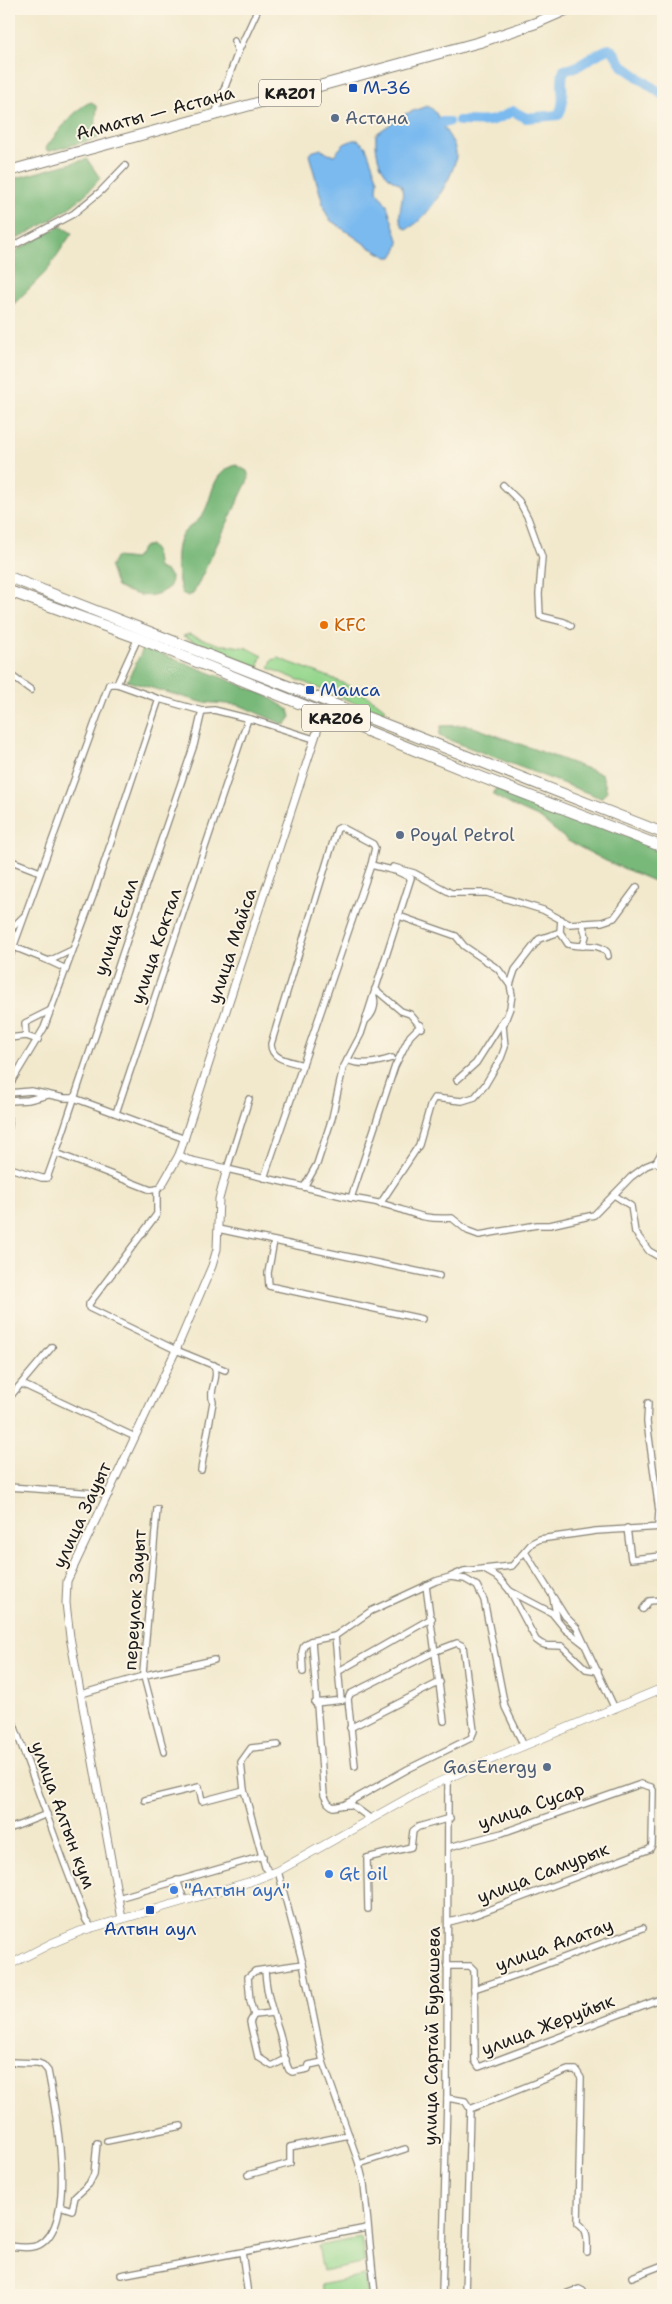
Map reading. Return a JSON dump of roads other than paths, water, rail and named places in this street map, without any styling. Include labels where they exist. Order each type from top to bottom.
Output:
[{"type":"highway","name":"Алматы — Астана","points":[[9,171],[480,42],[536,23],[568,9]]},
{"type":"highway","name":"KАZ06","points":[[9,577],[663,833]]},
{"type":"highway","points":[[14,592],[24,583]]},
{"type":"highway","name":"KАZ06","points":[[14,592],[138,638],[323,714],[663,847]]},
{"type":"main road","points":[[10,1964],[50,1944],[92,1928],[249,1882],[274,1872],[448,1778],[663,1688]]},
{"type":"street","points":[[215,114],[238,52],[258,9]]},
{"type":"street","points":[[234,41],[238,52]]},
{"type":"street","points":[[9,248],[73,214],[101,191],[125,166]]},
{"type":"street","points":[[502,485],[519,501],[528,518],[542,557],[539,594],[540,616],[564,622],[571,626]]},
{"type":"street","points":[[116,684],[138,638]]},
{"type":"street","points":[[9,674],[31,690]]},
{"type":"street","points":[[9,960],[11,945],[24,916],[109,684],[116,684],[202,711],[214,710],[248,719],[314,739]]},
{"type":"street","points":[[9,1086],[38,1040],[51,1010],[160,699]]},
{"type":"street","name":"улица Есил","points":[[13,1169],[47,1178],[194,745],[202,711]]},
{"type":"street","name":"улица Майса","points":[[159,1187],[179,1154],[185,1139],[323,714]]},
{"type":"street","name":"улица Коктал","points":[[116,1113],[248,719]]},
{"type":"street","points":[[264,1178],[303,1064],[371,865],[375,848],[370,841],[341,827],[337,829],[270,1044],[274,1055],[303,1064]]},
{"type":"street","points":[[9,860],[40,872]]},
{"type":"street","points":[[304,1187],[314,1173],[332,1118],[347,1060],[357,1044],[411,878],[396,871],[371,865]]},
{"type":"street","points":[[383,868],[395,867],[414,872],[451,892],[487,893],[543,910],[569,924],[602,922],[614,918],[637,887]]},
{"type":"street","points":[[9,931],[24,916]]},
{"type":"street","points":[[399,916],[456,936],[464,946],[486,959],[498,969],[510,985],[512,995],[510,1008],[506,1016],[476,1063],[457,1080]]},
{"type":"street","points":[[561,919],[560,932],[568,944],[599,946],[607,952],[608,956]]},
{"type":"street","points":[[582,923],[586,936],[582,946]]},
{"type":"street","points":[[510,985],[514,970],[531,946],[539,939],[560,932]]},
{"type":"street","points":[[11,945],[66,968]]},
{"type":"street","points":[[49,961],[68,954],[73,949]]},
{"type":"street","points":[[352,1198],[395,1066],[410,1036],[422,1026],[410,1014],[401,1011],[374,991]]},
{"type":"street","points":[[26,1036],[25,1023],[51,1010]]},
{"type":"street","points":[[380,1204],[419,1145],[434,1098],[462,1101],[475,1097],[484,1085],[501,1058],[504,1047],[503,1026],[506,1016]]},
{"type":"street","points":[[9,1038],[26,1036],[38,1040]]},
{"type":"street","points":[[347,1060],[365,1064],[392,1058]]},
{"type":"street","points":[[9,1093],[31,1091],[64,1098],[74,1098],[185,1139]]},
{"type":"street","points":[[9,1101],[28,1100],[49,1094]]},
{"type":"street","points":[[227,1169],[249,1098]]},
{"type":"street","points":[[9,1120],[9,1126]]},
{"type":"street","points":[[179,1154],[188,1160],[380,1204],[423,1218],[452,1218],[468,1231],[479,1235],[537,1225],[550,1226],[594,1215],[631,1177],[646,1166],[656,1162],[663,1150]]},
{"type":"street","points":[[56,1154],[151,1190],[159,1187],[157,1214],[88,1304],[93,1311],[176,1350],[225,1370]]},
{"type":"street","points":[[656,1162],[663,1168]]},
{"type":"street","name":"улица Зауыт","points":[[122,1919],[105,1837],[70,1637],[66,1602],[67,1581],[176,1350],[212,1266],[217,1250],[219,1199],[227,1169]]},
{"type":"street","points":[[614,1195],[630,1206],[635,1232],[649,1251],[663,1259]]},
{"type":"street","points":[[218,1229],[439,1276]]},
{"type":"street","points":[[274,1240],[267,1282],[269,1286],[422,1319]]},
{"type":"street","points":[[9,1398],[52,1347]]},
{"type":"street","points":[[201,1470],[213,1402],[212,1391],[217,1372],[214,1365]]},
{"type":"street","points":[[22,1384],[135,1438]]},
{"type":"street","points":[[303,1672],[302,1652],[304,1645],[312,1641],[335,1636],[371,1612],[426,1585],[464,1571],[512,1566],[532,1543],[540,1539],[627,1528],[661,1526],[647,1422],[648,1403]]},
{"type":"street","points":[[9,1487],[109,1494]]},
{"type":"street","name":"переулок Зауыт","points":[[157,1508],[144,1677],[164,1752]]},
{"type":"street","points":[[627,1528],[631,1559],[663,1556]]},
{"type":"street","points":[[525,1552],[565,1616],[577,1628],[615,1709]]},
{"type":"street","points":[[482,1569],[499,1578],[510,1591],[536,1640],[545,1647],[562,1646],[586,1669],[598,1670]]},
{"type":"street","points":[[450,1577],[465,1579],[477,1586],[484,1600],[494,1660],[505,1707],[524,1746]]},
{"type":"street","points":[[426,1585],[432,1618],[444,1721]]},
{"type":"street","points":[[510,1591],[557,1618],[565,1629],[583,1643]]},
{"type":"street","points":[[553,1596],[557,1618]]},
{"type":"street","points":[[643,1609],[649,1601],[663,1600]]},
{"type":"street","points":[[339,1671],[432,1618]]},
{"type":"street","points":[[335,1636],[339,1671],[350,1728],[354,1766]]},
{"type":"street","points":[[312,1641],[315,1703],[324,1795],[328,1803],[333,1807],[352,1805],[371,1819]]},
{"type":"street","points":[[315,1703],[344,1700],[356,1690],[436,1651],[457,1643],[463,1646],[473,1736],[344,1805]]},
{"type":"street","points":[[81,1694],[214,1660]]},
{"type":"street","points":[[350,1728],[440,1682]]},
{"type":"street","name":"улица Алтын кум","points":[[9,1711],[86,1920],[92,1928]]},
{"type":"street","points":[[278,1745],[260,1746],[247,1751],[241,1762],[244,1790],[263,1856],[264,1867],[274,1872],[303,1964],[322,2062],[359,2164],[367,2203],[367,2228],[375,2295]]},
{"type":"street","name":"улица Сартай Бурашева","points":[[442,2295],[447,2098],[450,1818],[448,1778]]},
{"type":"street","name":"улица Сусар","points":[[449,1847],[502,1833],[641,1784],[648,1785],[653,1790],[652,1845],[648,1850]]},
{"type":"street","points":[[145,1800],[199,1787],[202,1801],[244,1790]]},
{"type":"street","points":[[9,1829],[47,1814]]},
{"type":"street","points":[[368,1909],[367,1858],[411,1847],[414,1831],[418,1827],[450,1818]]},
{"type":"street","name":"улица Самурык","points":[[449,1922],[472,1916],[648,1850]]},
{"type":"street","points":[[118,1898],[263,1856]]},
{"type":"street","points":[[178,1880],[184,1900]]},
{"type":"street","name":"улица Алатау","points":[[474,1989],[537,1968],[643,1928]]},
{"type":"street","points":[[9,1952],[10,1964]]},
{"type":"street","points":[[286,2059],[272,2066],[258,2057],[250,2022],[254,2014],[250,2001],[248,1977],[255,1971],[303,1964]]},
{"type":"street","name":"улица Жеруйык","points":[[447,1966],[470,1966],[473,1968],[475,2061],[479,2067],[663,1998]]},
{"type":"street","points":[[265,1970],[266,1987],[287,2067],[292,2072],[322,2062]]},
{"type":"street","points":[[254,2014],[272,2013]]},
{"type":"street","points":[[9,2062],[43,2065],[48,2071],[62,2156],[62,2198],[54,2226],[45,2240],[38,2245],[26,2248],[9,2246]]},
{"type":"street","points":[[470,2109],[568,2070],[576,2070],[581,2083],[578,2223],[584,2227],[587,2234],[588,2252]]},
{"type":"street","points":[[447,2098],[465,2101],[470,2109],[465,2295]]},
{"type":"street","points":[[107,2141],[181,2126]]},
{"type":"street","points":[[248,2175],[290,2163],[290,2147],[349,2135]]},
{"type":"street","points":[[60,2206],[72,2210],[76,2197],[89,2184],[94,2174],[97,2143]]},
{"type":"street","points":[[359,2164],[405,2149]]},
{"type":"street","points":[[121,2275],[367,2228]]},
{"type":"street","points":[[242,2252],[248,2295]]},
{"type":"street","points":[[632,2277],[663,2265]]},
{"type":"street","points":[[562,2295],[579,2289],[583,2290],[584,2295]]},
{"type":"water","points":[[427,106],[436,113],[453,142],[456,150],[455,163],[445,185],[430,209],[422,218],[406,229],[400,220],[402,188],[400,184],[386,174],[380,164],[376,146],[376,134],[405,114]]},
{"type":"water","points":[[358,140],[366,147],[378,180],[377,191],[387,205],[399,243],[392,257],[387,257],[369,247],[330,220],[325,211],[309,155],[311,152],[321,149],[328,154],[334,155],[344,144]]},
{"type":"waterway","points":[[459,121],[481,122],[492,120],[513,111],[526,118],[558,115],[563,99],[562,76],[564,70],[576,67],[609,49],[613,51],[623,66],[663,95]]},
{"type":"waterway","points":[[441,122],[448,122]]},
{"type":"place","name":"М-36","points":[[353,88]]},
{"type":"place","name":"Астана","points":[[335,118]]},
{"type":"place","name":"KFC","points":[[324,625]]},
{"type":"place","name":"Маиса","points":[[310,690]]},
{"type":"place","name":"Poyal Petrol","points":[[400,835]]},
{"type":"place","name":"GasEnergy","points":[[547,1767]]},
{"type":"place","name":"Gt oil","points":[[329,1874]]},
{"type":"place","name":"\"Алтын аул\"","points":[[174,1890]]},
{"type":"place","name":"Алтын аул","points":[[150,1910]]}]
